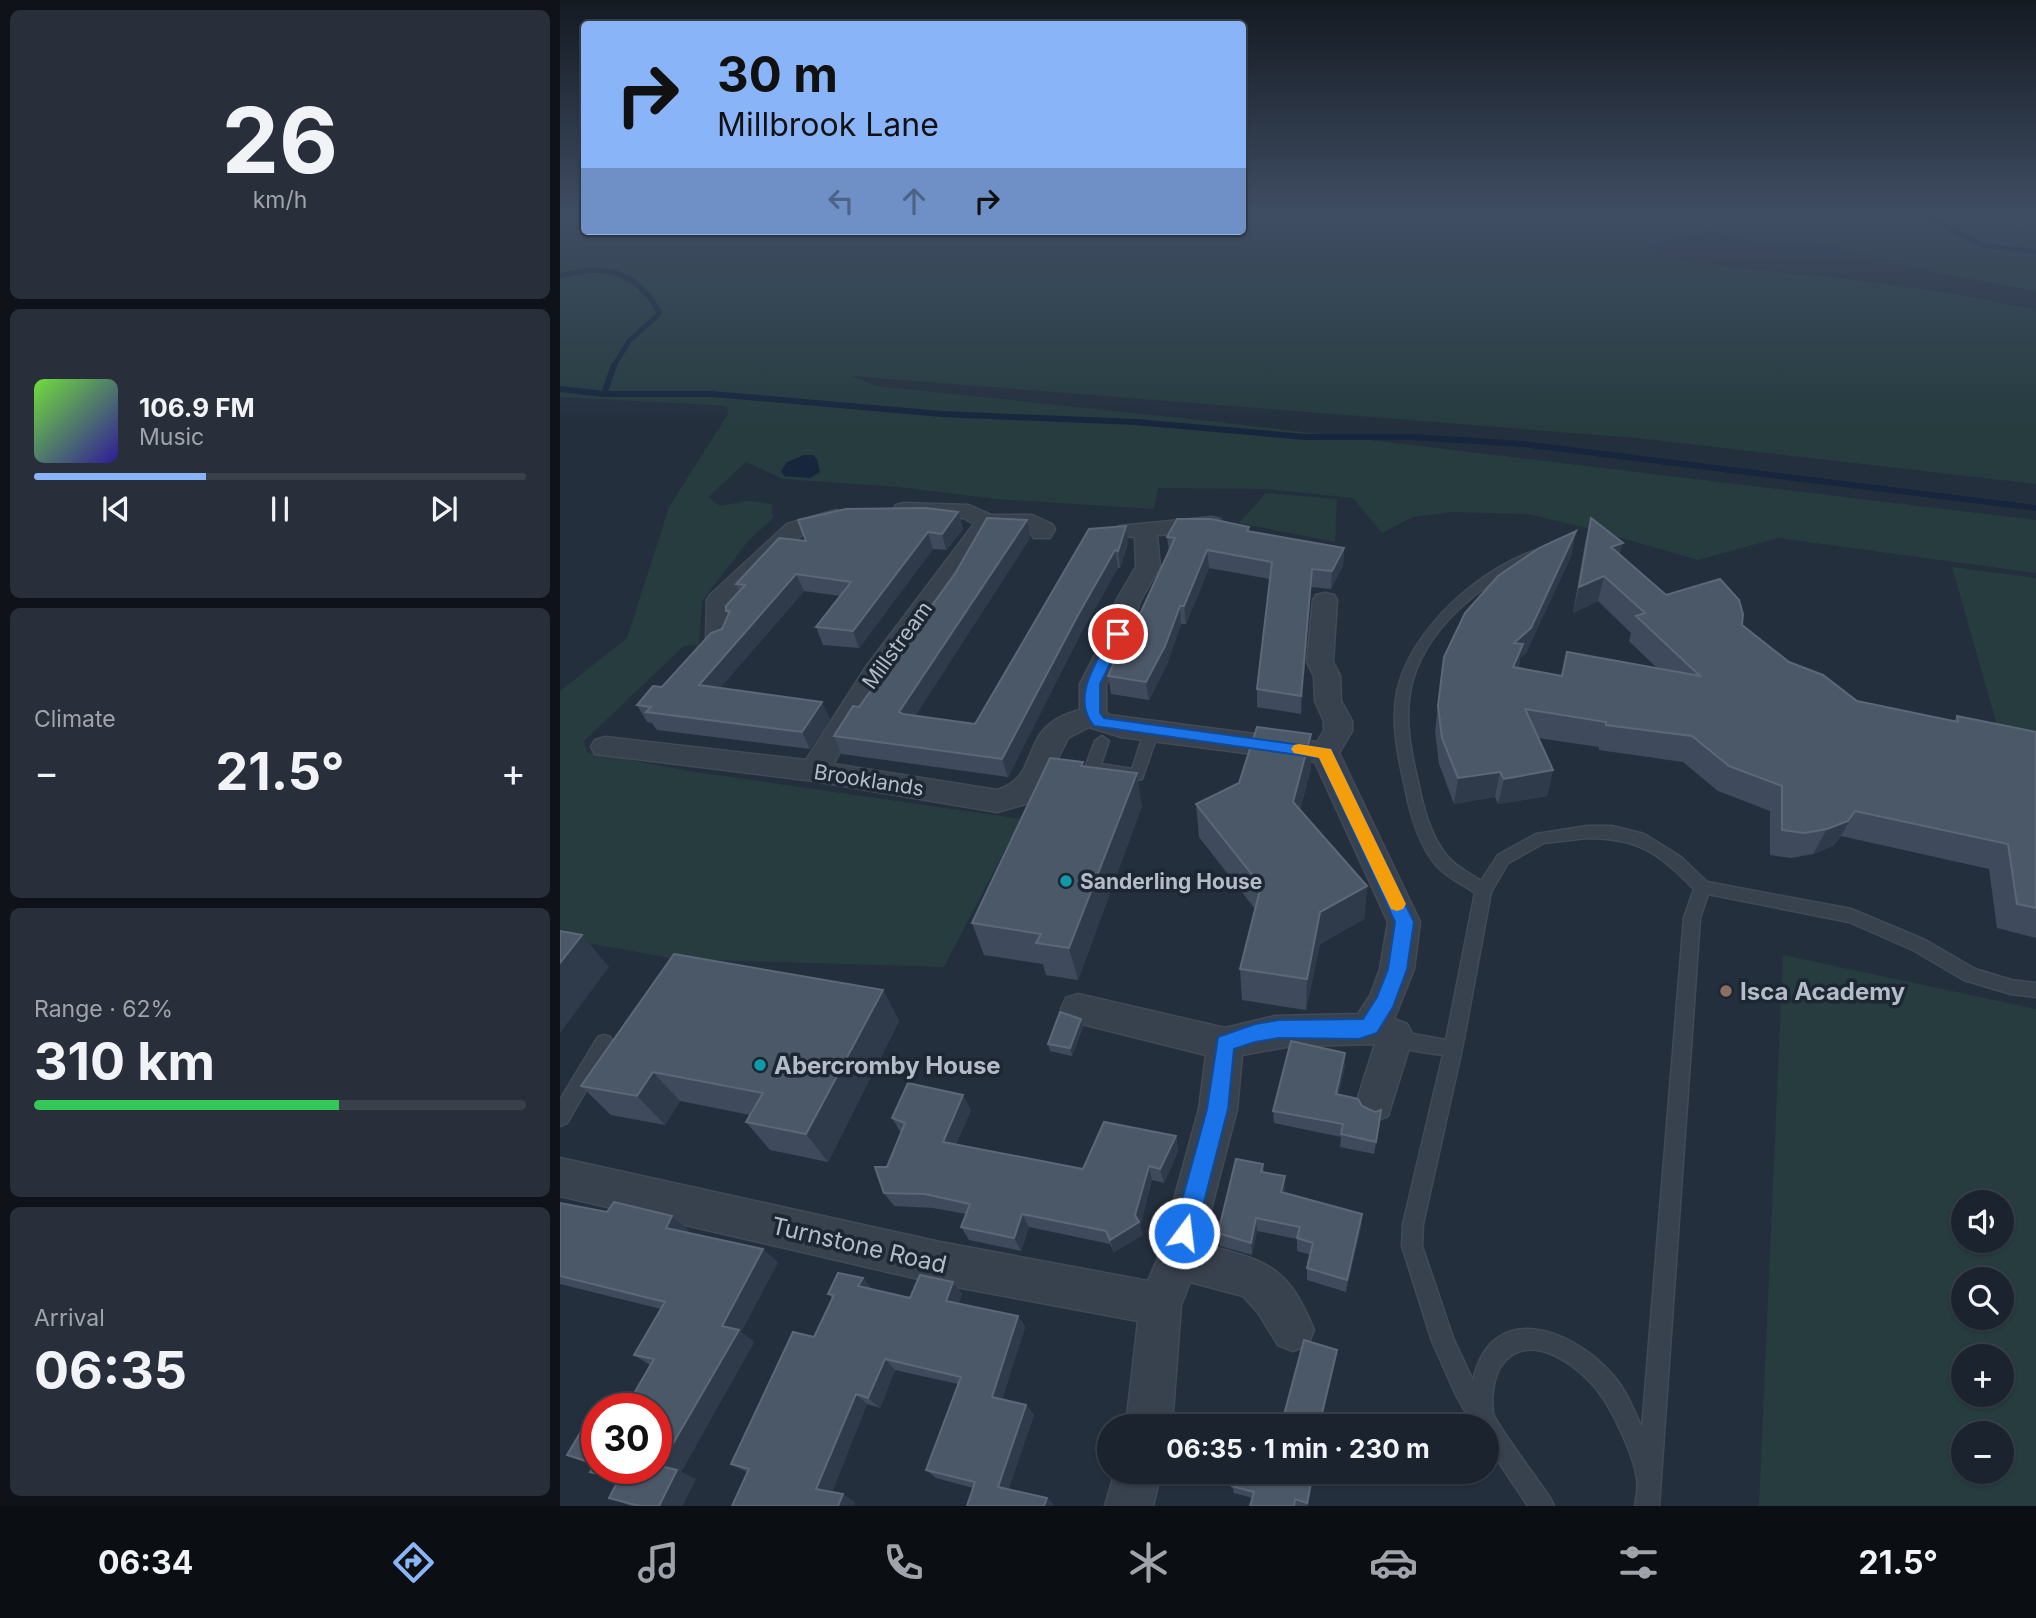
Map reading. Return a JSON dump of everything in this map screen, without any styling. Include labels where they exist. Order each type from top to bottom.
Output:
[{"type":"street","points":[[719,639],[719,600],[791,522],[869,511],[968,512],[987,522],[1031,523],[1044,528],[1042,533]]},
{"type":"street","name":"Millstream","points":[[814,771],[874,673],[987,522]]},
{"type":"street","points":[[1107,534],[1119,530],[1145,531],[1197,523],[1238,530]]},
{"type":"street","points":[[1145,531],[1148,567],[1128,601],[1118,634],[1093,684],[1093,715],[1100,722],[1331,766]]},
{"type":"street","points":[[1325,600],[1320,662],[1327,676],[1328,701],[1338,721],[1331,766],[1404,922],[1397,969],[1386,1001],[1375,1104]]},
{"type":"street","name":"Brooklands","points":[[605,747],[814,771],[996,801],[1019,794],[1029,787],[1058,732],[1071,723],[1093,715]]},
{"type":"street","points":[[1078,1009],[1225,1044],[1255,1033],[1279,1029],[1382,1030]]},
{"type":"street","points":[[1150,1414],[1160,1305],[1178,1258],[1218,1109],[1225,1044]]},
{"type":"street","name":"Turnstone Road","points":[[560,1177],[942,1264],[1160,1305]]},
{"type":"street","points":[[1178,1258],[1255,1279],[1274,1299],[1293,1330]]},
{"type":"street","points":[[1129,1506],[1135,1484]]},
{"type":"lane","points":[[1483,891],[1441,859],[1418,812],[1402,742],[1404,689],[1418,655],[1440,621],[1523,558],[1562,545]]},
{"type":"lane","points":[[1102,741],[1092,768],[1137,775],[1152,730]]},
{"type":"lane","points":[[1480,1414],[1443,1341],[1412,1246],[1413,1224],[1453,1049],[1483,891],[1503,859],[1541,838],[1587,832],[1612,832],[1639,838],[1676,861],[1702,887],[1851,916],[1919,945],[1970,975],[2011,987],[2036,990]]},
{"type":"lane","points":[[1647,1506],[1692,918],[1702,887]]},
{"type":"lane","points":[[1382,1030],[1404,1040],[1453,1049]]},
{"type":"lane","points":[[560,1116],[604,1043]]},
{"type":"lane","points":[[1485,1414],[1483,1388],[1488,1366],[1511,1340],[1531,1337],[1564,1347],[1605,1382],[1637,1443],[1650,1481]]},
{"type":"lane","points":[[1499,1443],[1542,1506]]},
{"type":"green space","points":[[560,285],[1894,285],[2036,310],[2036,484],[1636,438],[851,376],[877,386],[1219,422],[2036,520],[2036,573],[1778,538],[1698,560],[1528,514],[1453,512],[1413,517],[1382,533],[1353,498],[1266,489],[1158,488],[1154,509],[997,499],[899,487],[783,479],[746,462],[708,497],[720,506],[747,501],[772,504],[773,518],[748,541],[702,601],[699,645],[684,646],[584,741],[587,752],[689,771],[1021,819],[944,967],[676,959],[560,938],[560,691],[627,638],[669,507],[728,414],[727,406],[560,397]]},
{"type":"green space","points":[[2005,285],[2036,285],[2036,291]]},
{"type":"green space","points":[[1266,493],[1337,499],[1335,542],[1239,523]]},
{"type":"green space","points":[[1952,567],[2036,578],[2036,735],[1998,729]]},
{"type":"green space","points":[[1783,955],[2036,1009],[2036,1506],[1759,1506]]},
{"type":"water","points":[[804,455],[813,455],[817,459],[820,472],[810,478],[784,476],[781,471],[787,462]]},
{"type":"building","points":[[926,508],[958,512],[942,534],[928,532],[853,631],[816,627],[851,582],[796,574],[699,685],[822,702],[802,732],[646,712],[651,707],[637,705],[653,686],[662,687],[711,633],[722,629],[730,611],[726,611],[726,606],[745,585],[736,584],[779,538],[806,541],[798,520],[846,509]]},
{"type":"building","points":[[987,518],[1027,520],[899,712],[903,714],[975,724],[1089,529],[1126,526],[1118,551],[1115,550],[1078,615],[1002,759],[834,736],[853,706],[859,707],[956,572]]},
{"type":"building","points":[[1591,518],[1623,543],[1611,547],[1666,595],[1720,579],[1739,600],[1743,614],[1742,625],[1789,662],[1823,675],[1857,701],[1958,722],[1957,716],[2036,732],[2036,908],[2017,904],[2008,844],[1855,811],[1848,821],[1827,829],[1804,833],[1782,830],[1782,786],[1729,766],[1692,736],[1606,725],[1606,722],[1525,709],[1553,770],[1504,779],[1500,772],[1458,778],[1442,738],[1438,706],[1444,657],[1465,613],[1498,576],[1539,548],[1576,531],[1531,628],[1514,643],[1523,644],[1513,667],[1562,676],[1567,652],[1700,676],[1636,616],[1645,613],[1604,576],[1579,587]]},
{"type":"building","points":[[1177,519],[1211,519],[1249,527],[1247,531],[1344,548],[1332,571],[1312,569],[1301,696],[1257,689],[1272,562],[1207,550],[1184,606],[1180,606],[1165,646],[1146,682],[1108,676],[1136,613],[1140,614],[1175,538],[1167,537]]},
{"type":"building","points":[[1257,727],[1311,734],[1293,802],[1367,886],[1320,912],[1307,979],[1240,969],[1261,886],[1196,804],[1239,783]]},
{"type":"building","name":"Sanderling House","points":[[1050,758],[1083,762],[1081,766],[1137,773],[1069,948],[1036,943],[1041,934],[972,923]]},
{"type":"building","points":[[560,931],[582,935],[560,963]]},
{"type":"building","points":[[674,954],[883,990],[806,1134],[746,1122],[763,1093],[653,1072],[637,1096],[581,1086]]},
{"type":"building","points":[[1060,1012],[1081,1019],[1070,1048],[1048,1044]]},
{"type":"building","points":[[1291,1041],[1345,1053],[1336,1094],[1358,1099],[1362,1106],[1375,1112],[1381,1110],[1376,1142],[1341,1134],[1343,1124],[1273,1111]]},
{"type":"building","points":[[908,1083],[963,1095],[943,1142],[1083,1169],[1104,1122],[1176,1136],[1160,1169],[1149,1166],[1135,1215],[1139,1222],[1110,1240],[1106,1231],[1022,1214],[1014,1238],[961,1227],[970,1204],[925,1194],[884,1193],[875,1167],[887,1167],[905,1123],[892,1118]]},
{"type":"building","points":[[1236,1159],[1263,1164],[1261,1172],[1285,1176],[1281,1192],[1362,1214],[1347,1280],[1307,1268],[1313,1243],[1297,1238],[1300,1227],[1256,1218],[1251,1243],[1218,1233]]},
{"type":"building","points":[[614,1202],[672,1216],[666,1228],[763,1249],[722,1326],[739,1330],[672,1445],[672,1393],[634,1393],[654,1359],[634,1355],[665,1302],[560,1276],[560,1203],[607,1212]]},
{"type":"building","points":[[838,1273],[863,1278],[858,1286],[910,1298],[920,1275],[953,1282],[946,1301],[1018,1316],[992,1397],[1026,1405],[998,1487],[1047,1498],[1044,1506],[967,1506],[975,1482],[926,1470],[961,1377],[885,1359],[868,1398],[856,1394],[816,1489],[843,1494],[838,1506],[732,1506],[749,1469],[731,1464],[793,1332],[814,1337],[834,1295],[828,1294]]},
{"type":"building","points":[[1304,1340],[1337,1350],[1322,1414],[1284,1414]]},
{"type":"building","points":[[581,1432],[581,1460],[567,1455]]},
{"type":"building","points":[[616,1484],[670,1484],[659,1506],[640,1506],[609,1498]]},
{"type":"building","points":[[1311,1484],[1307,1503],[1295,1499],[1294,1506],[1250,1506],[1254,1492],[1232,1486]]},
{"type":"waterway","points":[[614,366],[629,341],[659,312],[638,285]]},
{"type":"waterway","points":[[604,394],[614,366]]},
{"type":"waterway","points":[[560,389],[604,394]]},
{"type":"waterway","points":[[604,394],[713,394],[942,414],[1136,422],[1305,437],[1413,437],[1522,444],[2036,508]]},
{"type":"slow traffic","points":[[1299,749],[1325,753],[1397,904]]},
{"type":"place","name":"Sanderling House","points":[[1066,881]]},
{"type":"place","name":"Isca Academy","points":[[1726,991]]},
{"type":"place","name":"Abercromby House","points":[[760,1065]]},
{"type":"route","points":[[1118,634],[1093,684],[1093,715],[1100,722],[1121,727],[1325,753],[1404,922],[1397,969],[1386,1001],[1370,1026],[1359,1030],[1279,1029],[1255,1033],[1225,1044],[1218,1109],[1184,1233]]}]
